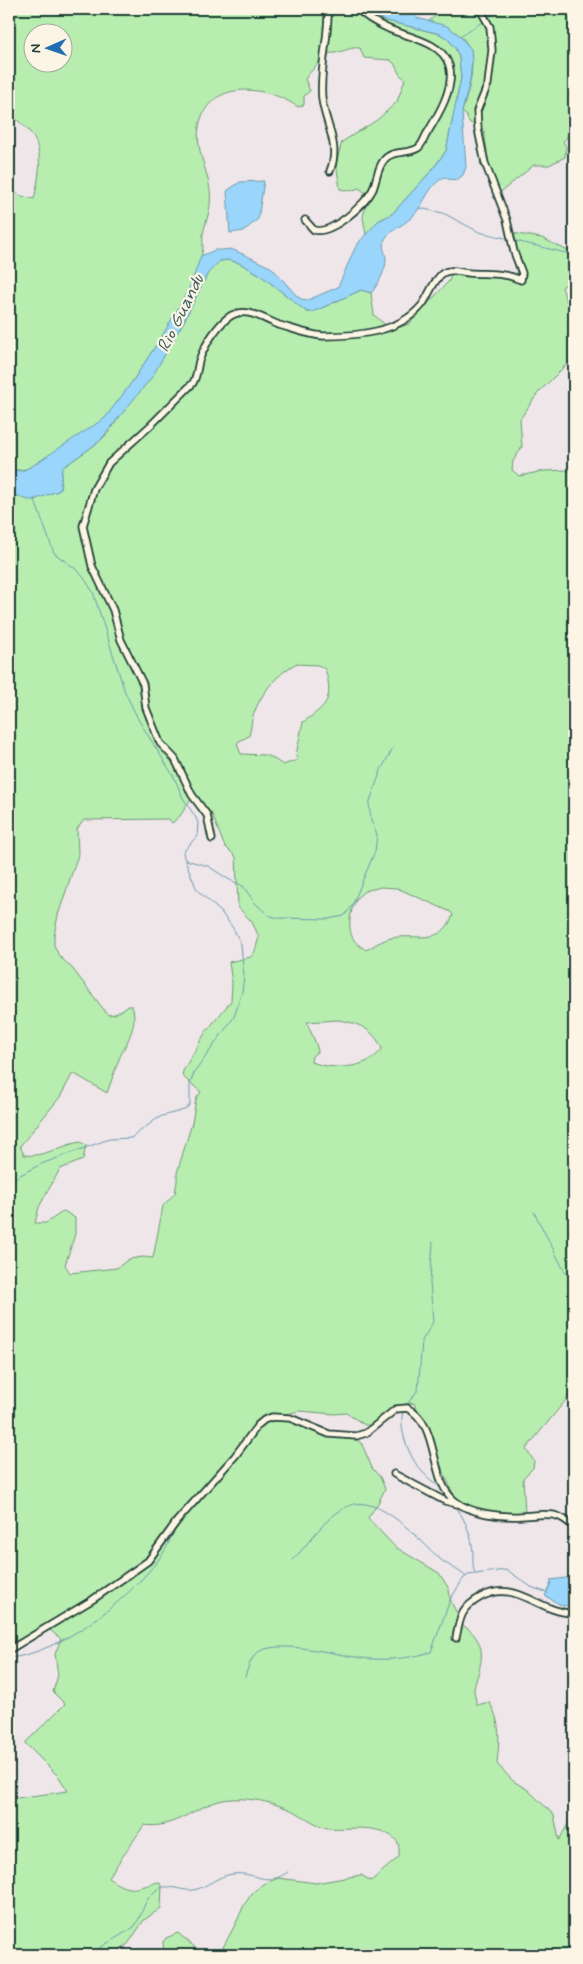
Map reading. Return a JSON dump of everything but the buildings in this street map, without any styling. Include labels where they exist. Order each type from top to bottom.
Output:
[{"type":"street","points":[[328,9],[322,99],[334,140],[335,157],[330,171]]},
{"type":"street","points":[[305,220],[314,230],[325,230],[334,227],[354,210],[373,189],[380,167],[387,157],[392,153],[412,150],[420,146],[440,114],[448,85],[450,67],[439,51],[418,39],[388,29],[373,21],[358,9]]},
{"type":"street","points":[[212,838],[207,815],[192,795],[175,759],[160,743],[146,708],[143,684],[121,640],[113,610],[92,566],[83,526],[89,503],[96,485],[112,460],[151,425],[194,381],[197,375],[198,364],[206,347],[231,316],[248,313],[278,325],[316,335],[341,335],[380,331],[400,322],[416,311],[445,272],[452,270],[466,273],[499,274],[521,280],[522,273],[514,252],[507,220],[485,163],[478,125],[478,107],[488,84],[492,50],[490,27],[480,9]]},
{"type":"street","points":[[9,1650],[92,1600],[148,1561],[177,1521],[235,1456],[261,1422],[268,1418],[290,1418],[329,1434],[356,1436],[366,1433],[396,1409],[407,1408],[415,1413],[425,1427],[446,1489],[454,1500],[466,1507]]},
{"type":"street","points":[[394,1474],[445,1501],[498,1515],[520,1516],[547,1513],[561,1518],[574,1528]]},
{"type":"street","points":[[456,1638],[461,1614],[468,1606],[485,1595],[502,1590],[563,1613],[574,1613]]},
{"type":"green space","points":[[9,9],[364,9],[383,20],[440,34],[448,39],[459,57],[461,78],[446,151],[432,170],[392,214],[378,221],[366,235],[363,217],[368,195],[359,188],[350,191],[340,189],[336,163],[342,142],[377,120],[397,102],[405,79],[400,75],[394,63],[390,60],[364,58],[360,48],[351,48],[334,53],[324,52],[305,79],[310,91],[304,96],[304,105],[298,107],[274,95],[246,90],[232,91],[220,96],[210,104],[202,116],[198,139],[209,182],[209,212],[203,234],[202,253],[197,269],[176,314],[123,395],[104,419],[32,467],[13,470],[9,460],[9,189],[21,196],[34,199],[38,182],[39,155],[34,138],[27,128],[9,112]]},
{"type":"green space","points":[[435,9],[574,9],[574,128],[563,142],[566,147],[565,157],[549,165],[534,165],[497,195],[480,163],[487,151],[484,131],[469,122],[466,115],[462,112],[472,71],[470,50],[458,34],[429,21],[434,17]]},
{"type":"green space","points":[[512,233],[542,238],[574,254],[574,279],[562,287],[566,300],[574,310],[574,357],[538,393],[520,419],[522,447],[513,461],[512,470],[519,476],[544,471],[569,470],[574,475],[574,1390],[526,1449],[534,1461],[533,1468],[523,1478],[525,1514],[488,1511],[457,1503],[414,1403],[394,1406],[370,1425],[365,1425],[346,1413],[300,1411],[285,1414],[295,1421],[326,1432],[349,1433],[362,1444],[372,1468],[380,1477],[385,1489],[368,1518],[395,1547],[439,1573],[449,1589],[450,1599],[459,1618],[459,1623],[478,1640],[481,1659],[474,1693],[477,1705],[489,1702],[496,1717],[499,1732],[497,1764],[513,1781],[528,1790],[554,1815],[559,1840],[574,1813],[574,1955],[219,1955],[244,1905],[253,1892],[264,1884],[278,1878],[316,1883],[361,1875],[371,1881],[399,1857],[397,1841],[380,1831],[363,1828],[328,1828],[320,1826],[280,1806],[251,1799],[232,1799],[213,1803],[165,1824],[155,1826],[144,1825],[108,1878],[127,1888],[137,1888],[158,1882],[162,1885],[161,1908],[144,1920],[128,1944],[113,1954],[106,1955],[9,1955],[9,1799],[68,1791],[59,1777],[25,1743],[65,1704],[53,1692],[58,1675],[55,1654],[61,1639],[45,1626],[9,1647],[9,488],[13,494],[34,499],[60,490],[62,468],[99,442],[109,432],[183,323],[208,273],[220,261],[229,260],[239,263],[259,274],[307,312],[313,312],[361,290],[371,293],[374,315],[389,328],[395,329],[409,324],[449,281],[453,269],[518,277],[510,248]],"holes":[[[295,664],[318,665],[325,669],[329,688],[323,706],[303,722],[296,755],[297,760],[283,765],[264,755],[241,754],[237,744],[249,736],[253,716],[260,700],[275,679]],[[194,794],[212,814],[224,845],[236,857],[238,907],[252,922],[259,937],[251,957],[229,962],[232,983],[231,1001],[205,1033],[183,1071],[182,1076],[201,1092],[196,1099],[192,1123],[177,1173],[175,1193],[163,1206],[153,1258],[129,1259],[117,1268],[70,1273],[65,1265],[75,1234],[75,1218],[64,1211],[46,1223],[35,1223],[39,1207],[60,1169],[83,1160],[86,1145],[80,1142],[38,1155],[24,1155],[20,1146],[60,1097],[73,1073],[107,1093],[119,1059],[131,1034],[134,1020],[132,1006],[128,1006],[115,1014],[108,1015],[72,968],[59,956],[54,945],[58,915],[78,855],[77,829],[84,820],[169,819],[172,823],[180,816]],[[380,887],[397,888],[451,912],[453,915],[448,925],[435,935],[391,938],[366,950],[354,940],[351,934],[350,921],[356,900],[367,890]],[[338,1020],[359,1025],[375,1036],[382,1049],[368,1061],[349,1066],[329,1066],[311,1062],[312,1056],[318,1051],[307,1022]]]},
{"type":"green space","points":[[178,1933],[204,1955],[164,1955],[163,1942],[166,1938]]},
{"type":"water","points":[[364,9],[383,9],[447,26],[458,34],[471,49],[470,81],[462,112],[466,167],[463,175],[457,180],[445,177],[435,184],[414,215],[387,236],[383,244],[386,258],[384,271],[371,293],[361,290],[313,312],[307,312],[259,274],[239,263],[229,260],[220,261],[208,273],[183,323],[152,377],[99,442],[62,468],[60,490],[34,500],[28,500],[13,494],[9,488],[9,460],[13,470],[22,471],[105,418],[132,382],[162,336],[189,289],[201,256],[215,250],[231,249],[272,268],[296,295],[301,299],[308,300],[338,287],[360,241],[378,221],[392,214],[432,170],[446,151],[461,78],[459,57],[455,48],[448,39],[440,34],[383,20]]},
{"type":"water","points":[[264,181],[258,219],[244,231],[230,233],[227,191],[240,182]]},
{"type":"water","points":[[574,1577],[574,1607],[561,1605],[545,1596],[551,1583],[550,1580]]},
{"type":"waterway","name":"Rio Guandu","points":[[385,9],[412,18]]},
{"type":"waterway","points":[[488,18],[502,9]]},
{"type":"waterway","points":[[564,9],[574,13]]},
{"type":"waterway","points":[[460,36],[484,21]]},
{"type":"waterway","points":[[419,208],[443,213],[479,232],[505,238]]},
{"type":"waterway","points":[[516,241],[574,255]]},
{"type":"waterway","points":[[9,1181],[41,1164],[109,1139],[131,1138],[162,1116],[184,1110],[190,1105],[190,1084],[194,1073],[234,1017],[242,992],[244,976],[241,944],[233,928],[221,912],[197,890],[184,857],[183,852],[197,836],[198,823],[196,818],[183,798],[174,777],[139,721],[125,692],[93,592],[77,570],[54,553],[34,498]]},
{"type":"waterway","points":[[186,860],[208,866],[243,886],[255,903],[268,915],[278,918],[328,919],[344,916],[352,906],[375,851],[377,835],[371,820],[369,804],[381,770],[394,746]]},
{"type":"waterway","points":[[534,1212],[565,1272],[574,1283]]},
{"type":"waterway","points":[[406,1406],[418,1390],[422,1341],[433,1322],[430,1282],[433,1242]]},
{"type":"waterway","points":[[403,1412],[403,1434],[415,1463],[443,1490]]},
{"type":"waterway","points":[[9,1658],[30,1654],[73,1635],[114,1605],[149,1572],[164,1552],[174,1531],[209,1490]]},
{"type":"waterway","points":[[293,1560],[318,1530],[332,1517],[348,1506],[360,1504],[373,1506],[398,1520],[440,1559],[466,1577]]},
{"type":"waterway","points":[[457,1508],[470,1535],[475,1573]]},
{"type":"waterway","points":[[245,1677],[254,1656],[260,1651],[271,1648],[298,1648],[371,1659],[394,1659],[431,1652],[450,1600],[463,1579],[468,1575],[505,1570],[531,1587],[548,1593]]},
{"type":"waterway","points":[[88,1955],[134,1927],[147,1901],[158,1889],[168,1887],[193,1890],[233,1874],[273,1879],[288,1872]]},
{"type":"waterway","points":[[369,1955],[373,1952],[386,1950],[405,1955]]}]
